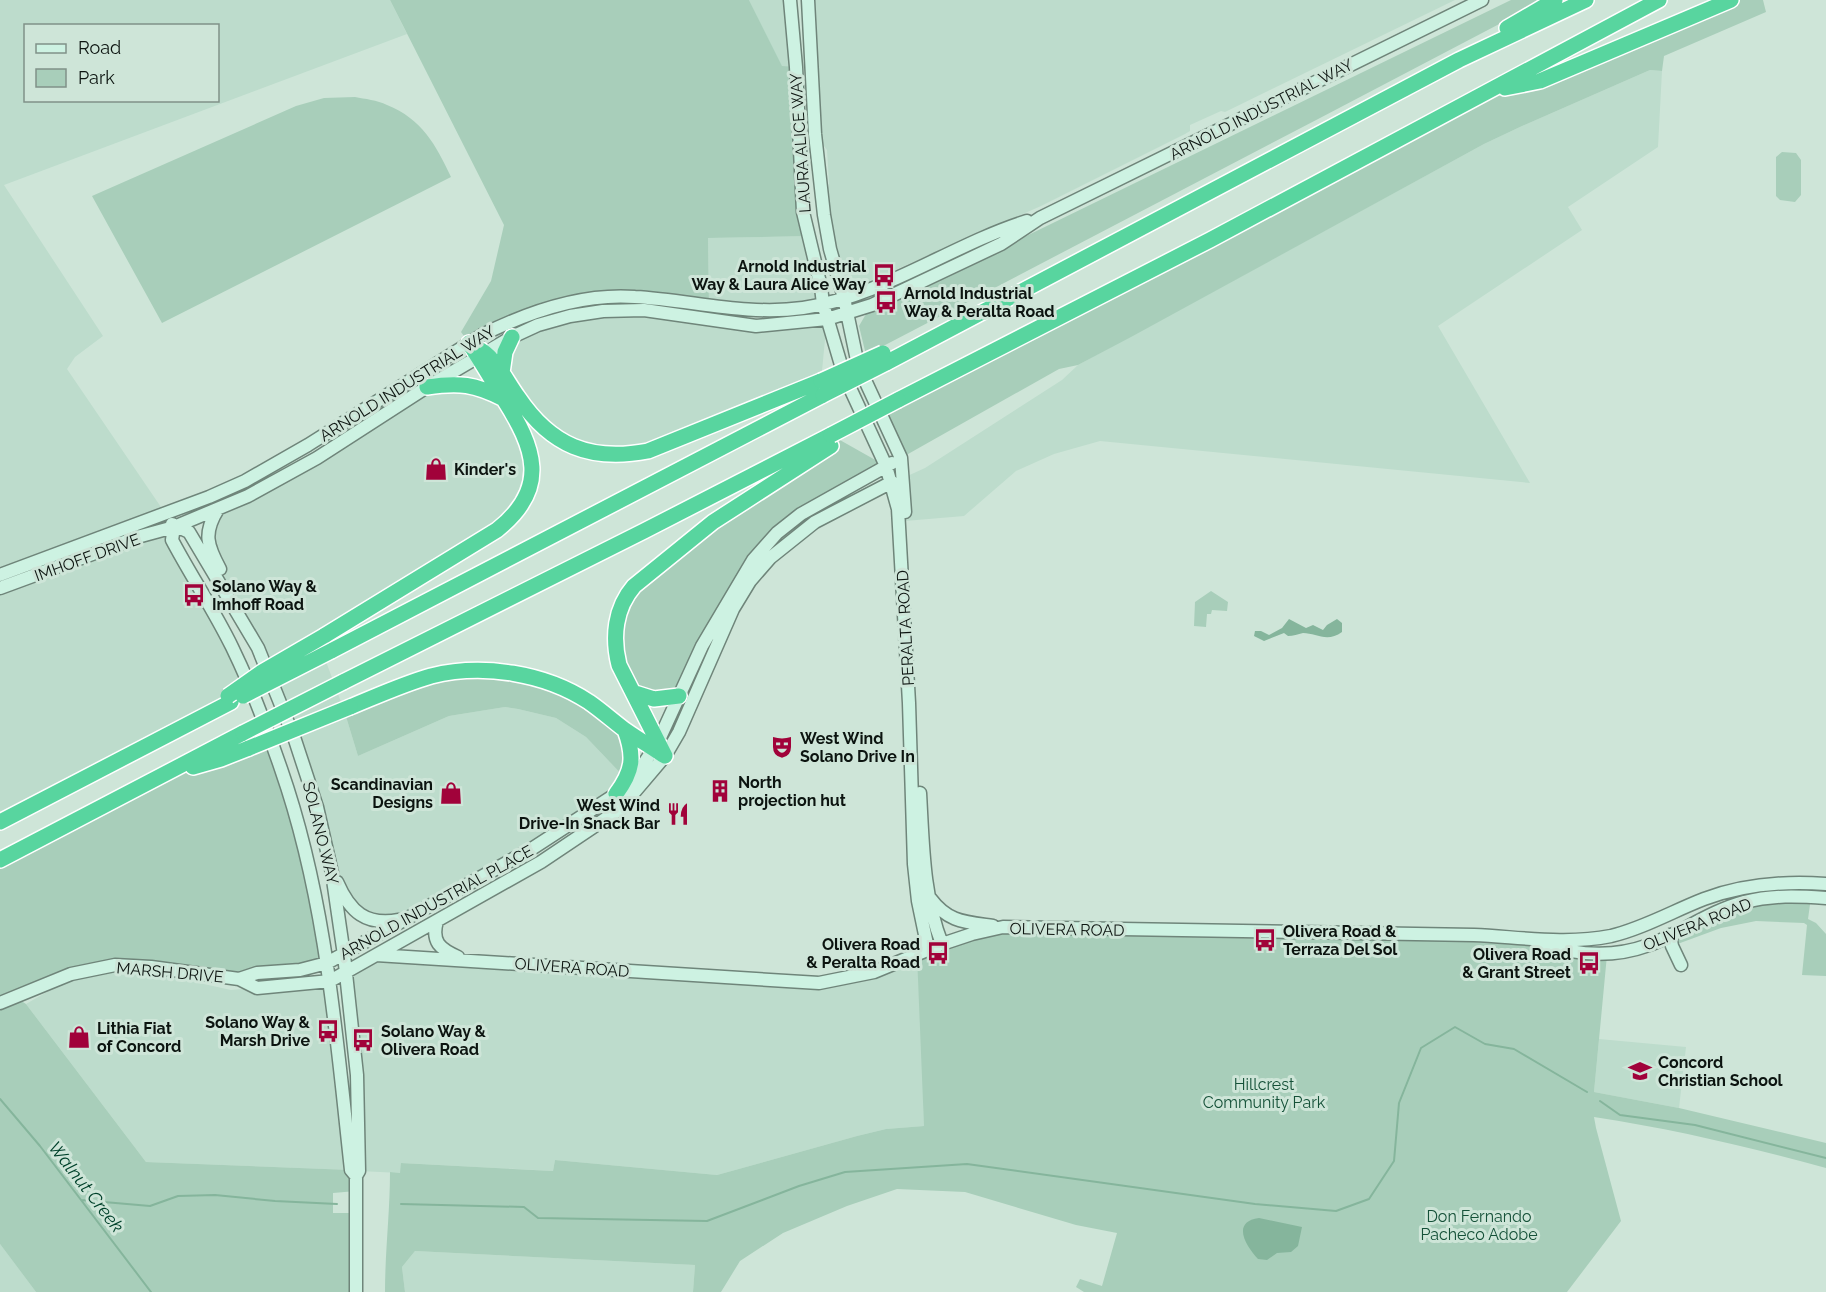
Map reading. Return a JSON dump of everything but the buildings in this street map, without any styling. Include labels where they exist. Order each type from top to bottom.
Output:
[{"type":"highway","points":[[1460,60],[1487,39],[1555,0]]},
{"type":"highway","points":[[229,699],[331,651],[822,388],[987,308],[1460,60],[1586,0]]},
{"type":"highway","points":[[659,749],[635,693],[619,664],[615,638],[620,609],[625,597],[633,587],[713,522],[832,440],[894,402],[1199,245],[1659,0]]},
{"type":"highway","points":[[1488,92],[1540,81],[1731,0]]},
{"type":"highway","points":[[502,373],[505,352],[512,337]]},
{"type":"highway","points":[[469,343],[502,373],[534,420],[550,434],[575,448],[601,455],[625,456],[648,451],[822,388]]},
{"type":"highway","points":[[0,822],[195,721],[229,699],[262,672],[484,538],[512,518],[524,502],[529,489],[532,474],[531,458],[526,437],[481,355]]},
{"type":"highway","points":[[427,387],[453,383],[474,386],[504,399]]},
{"type":"highway","points":[[0,860],[343,682],[832,440]]},
{"type":"highway","points":[[167,774],[221,759],[407,684],[434,676],[470,671],[491,671],[535,678],[557,685],[589,702],[625,730],[659,749]]},
{"type":"highway","points":[[635,693],[654,699],[679,696]]},
{"type":"highway","points":[[616,794],[627,780],[632,764],[632,746],[625,730]]},
{"type":"street","name":"LAURA ALICE WAY","points":[[790,0],[796,67],[803,212],[827,319]]},
{"type":"street","name":"LAURA ALICE WAY","points":[[808,0],[819,180],[830,249],[848,314]]},
{"type":"street","name":"ARNOLD INDUSTRIAL WAY","points":[[174,526],[248,496],[317,458],[427,387],[512,337],[549,322],[603,311],[644,310],[756,326],[827,319],[872,305],[1001,244],[1040,218],[1482,0]]},
{"type":"street","name":"ARNOLD INDUSTRIAL WAY","points":[[165,513],[245,481],[308,445],[469,343],[504,324],[537,312],[595,298],[633,296],[759,311],[823,304],[861,293],[996,231],[1040,218]]},
{"type":"street","name":"PERALTA ROAD","points":[[848,314],[858,365],[901,458],[909,555],[924,862],[930,910],[942,944]]},
{"type":"street","name":"PERALTA ROAD","points":[[827,319],[844,375],[892,482],[898,509],[909,703],[914,864],[918,901],[928,949]]},
{"type":"street","name":"ARNOLD INDUSTRIAL PLACE","points":[[330,981],[541,862],[620,809],[659,749],[679,696],[702,646],[753,560],[777,533],[801,514],[901,458]]},
{"type":"street","name":"ARNOLD INDUSTRIAL PLACE","points":[[327,963],[533,848],[616,794],[659,749],[679,732],[732,609],[750,581],[770,558],[815,522],[892,482]]},
{"type":"street","points":[[218,509],[210,521],[207,536],[209,549],[242,609],[242,621]]},
{"type":"street","name":"SOLANO WAY","points":[[165,513],[174,526],[189,532],[258,648],[295,740],[317,807],[332,873],[344,955],[357,1075],[359,1171],[356,1176],[356,1292]]},
{"type":"street","name":"IMHOFF DRIVE","points":[[0,575],[165,513]]},
{"type":"street","name":"SOLANO WAY","points":[[174,526],[172,540],[231,645],[281,768],[315,886],[330,981],[351,1170],[356,1176]]},
{"type":"street","name":"IMHOFF DRIVE","points":[[0,588],[174,526]]},
{"type":"street","points":[[332,873],[342,893],[360,915],[383,923],[410,918]]},
{"type":"street","name":"OLIVERA ROAD","points":[[376,955],[819,983],[874,972],[942,944],[1003,927],[1474,935],[1535,941],[1610,936],[1648,925],[1706,898],[1761,884],[1797,882],[1826,884]]},
{"type":"street","name":"OLIVERA ROAD","points":[[1535,941],[1569,951],[1607,955],[1649,945],[1711,914],[1743,902],[1780,895],[1826,898]]},
{"type":"street","points":[[928,896],[948,917],[964,922],[1003,927]]},
{"type":"street","points":[[437,921],[434,936],[438,946],[464,961]]},
{"type":"street","points":[[1670,934],[1672,946],[1681,965]]},
{"type":"street","name":"MARSH DRIVE","points":[[239,978],[257,973],[300,970],[327,963]]},
{"type":"street","name":"MARSH DRIVE","points":[[0,1004],[34,987],[71,974],[115,965],[239,978],[257,988],[330,981]]},
{"type":"shaded area","points":[[0,0],[390,0],[407,34],[4,185],[103,336],[75,357],[67,369],[165,513],[0,575]]},
{"type":"shaded area","points":[[749,0],[790,0],[796,67],[782,67]]},
{"type":"shaded area","points":[[808,0],[1455,0],[1225,112],[1221,111],[1190,125],[1190,131],[1185,134],[1041,206],[863,284],[848,280],[843,275],[831,234],[826,197],[829,183],[827,150],[815,134]]},
{"type":"shaded area","points":[[1650,70],[1662,71],[1658,147],[1568,207],[1582,230],[1438,326],[1530,483],[1100,441],[1054,454],[1016,471],[964,516],[905,521],[903,478],[925,468],[1062,380],[1078,365],[1484,144]]},
{"type":"shaded area","points":[[809,236],[823,304],[709,305],[708,238]]},
{"type":"shaded area","points":[[603,311],[720,321],[827,319],[821,381],[648,451],[601,455],[534,420],[503,360],[512,337]]},
{"type":"shaded area","points":[[427,387],[491,392],[531,458],[512,518],[318,640],[358,756],[449,716],[505,707],[556,718],[586,737],[627,780],[616,794],[409,918],[370,920],[342,893],[317,807],[242,621],[242,609],[209,549],[218,509]]},
{"type":"shaded area","points":[[174,527],[172,540],[251,691],[0,822],[0,588]]},
{"type":"shaded area","points":[[1289,619],[1306,628],[1313,625],[1323,630],[1337,619],[1342,623],[1342,632],[1331,637],[1303,633],[1288,636],[1284,633],[1264,641],[1254,636],[1255,631],[1269,635],[1282,628]]},
{"type":"shaded area","points":[[376,955],[819,983],[917,955],[923,1057],[924,1126],[886,1129],[717,1175],[555,1160],[553,1171],[402,1163],[401,1173],[359,1171],[345,972]]},
{"type":"shaded area","points":[[145,971],[231,990],[330,981],[351,1170],[146,1162],[26,1004],[52,989],[77,979],[108,972]]},
{"type":"shaded area","name":"Concord Christian School","points":[[1599,1039],[1686,1047],[1679,1108],[1594,1092]]},
{"type":"shaded area","points":[[1259,1218],[1302,1227],[1298,1246],[1291,1252],[1277,1253],[1267,1260],[1258,1259],[1249,1248],[1243,1236],[1243,1230],[1245,1224],[1250,1220]]},
{"type":"shaded area","points":[[0,1244],[36,1292],[0,1292]]},
{"type":"shaded area","points":[[415,1251],[695,1265],[693,1292],[405,1292],[402,1267]]},
{"type":"green space","points":[[390,0],[749,0],[782,66],[796,67],[809,236],[708,238],[709,305],[633,296],[549,308],[469,343],[461,332],[491,281],[504,225]]},
{"type":"green space","points":[[1511,0],[1539,0],[1505,21],[866,355],[859,326],[866,314]]},
{"type":"green space","points":[[1731,0],[1763,0],[1766,12],[1664,56],[1662,71],[1650,70],[1484,144],[1131,337],[1078,365],[1059,369],[901,458],[880,413],[1488,92],[1540,81]]},
{"type":"green space","points":[[355,97],[383,103],[419,125],[440,154],[451,177],[162,323],[92,196],[296,106],[324,98]]},
{"type":"green space","points":[[1782,152],[1796,153],[1801,160],[1801,195],[1795,202],[1780,200],[1776,196],[1776,157]]},
{"type":"green space","points":[[831,435],[886,466],[777,533],[679,696],[654,699],[628,682],[619,665],[625,597]]},
{"type":"green space","points":[[1211,591],[1228,602],[1227,611],[1212,610],[1211,614],[1207,614],[1206,627],[1194,626],[1195,602]]},
{"type":"green space","points":[[434,676],[535,678],[625,730],[627,780],[586,737],[556,718],[505,707],[449,716],[358,756],[344,710]]},
{"type":"green space","points":[[272,739],[327,963],[257,973],[219,971],[150,962],[115,965],[15,997],[26,1004],[146,1162],[351,1170],[356,1191],[333,1193],[333,1213],[356,1213],[356,1292],[36,1292],[0,1244],[0,860],[167,774]]},
{"type":"green space","points":[[1811,897],[1808,919],[1816,923],[1826,934],[1826,976],[1802,975],[1807,925],[1804,923],[1756,921],[1721,928],[1672,946],[1670,935],[1743,902]]},
{"type":"green space","name":"Hillcrest Community Park","points":[[1003,927],[1474,935],[1607,955],[1594,1092],[1679,1108],[1826,1143],[1826,1168],[1711,1139],[1594,1117],[1621,1221],[1567,1292],[1084,1292],[1076,1287],[1080,1279],[1102,1286],[1117,1233],[1076,1225],[965,1192],[897,1189],[847,1206],[783,1233],[740,1261],[721,1292],[693,1292],[695,1265],[415,1251],[402,1267],[405,1292],[385,1292],[390,1172],[400,1173],[401,1163],[553,1171],[555,1160],[717,1175],[886,1129],[924,1126],[917,955]]},
{"type":"waterway","points":[[401,1204],[524,1207],[538,1218],[707,1221],[799,1186],[845,1172],[967,1164],[1255,1204],[1336,1211],[1369,1199],[1394,1161],[1399,1103],[1421,1048],[1455,1027],[1485,1044],[1514,1049],[1587,1092]]},
{"type":"waterway","name":"Walnut Creek","points":[[0,1099],[40,1146],[151,1292]]},
{"type":"waterway","points":[[1600,1101],[1620,1115],[1695,1125],[1826,1158]]},
{"type":"waterway","points":[[81,1200],[150,1206],[178,1196],[215,1195],[337,1204]]},
{"type":"place","name":"Arnold Industrial Way & Laura Alice Way","points":[[884,275]]},
{"type":"place","name":"Arnold Industrial Way & Peralta Road","points":[[886,302]]},
{"type":"place","name":"Kinder's","points":[[436,469]]},
{"type":"place","name":"Solano Way & Imhoff Road","points":[[194,595]]},
{"type":"place","name":"West Wind Solano Drive In","points":[[782,747]]},
{"type":"place","name":"North projection hut","points":[[720,791]]},
{"type":"place","name":"Scandinavian Designs","points":[[451,793]]},
{"type":"place","name":"West Wind Drive-In Snack Bar","points":[[678,814]]},
{"type":"place","name":"Olivera Road & Terraza Del Sol","points":[[1265,940]]},
{"type":"place","name":"Olivera Road & Peralta Road","points":[[938,953]]},
{"type":"place","name":"Olivera Road & Grant Street","points":[[1589,963]]},
{"type":"place","name":"Solano Way & Marsh Drive","points":[[328,1031]]},
{"type":"place","name":"Lithia Fiat of Concord","points":[[79,1037]]},
{"type":"place","name":"Solano Way & Olivera Road","points":[[363,1040]]},
{"type":"place","name":"Concord Christian School","points":[[1640,1071]]},
{"type":"park label","name":"Don Fernando Pacheco Adobe","points":[[1479,1225]]}]
